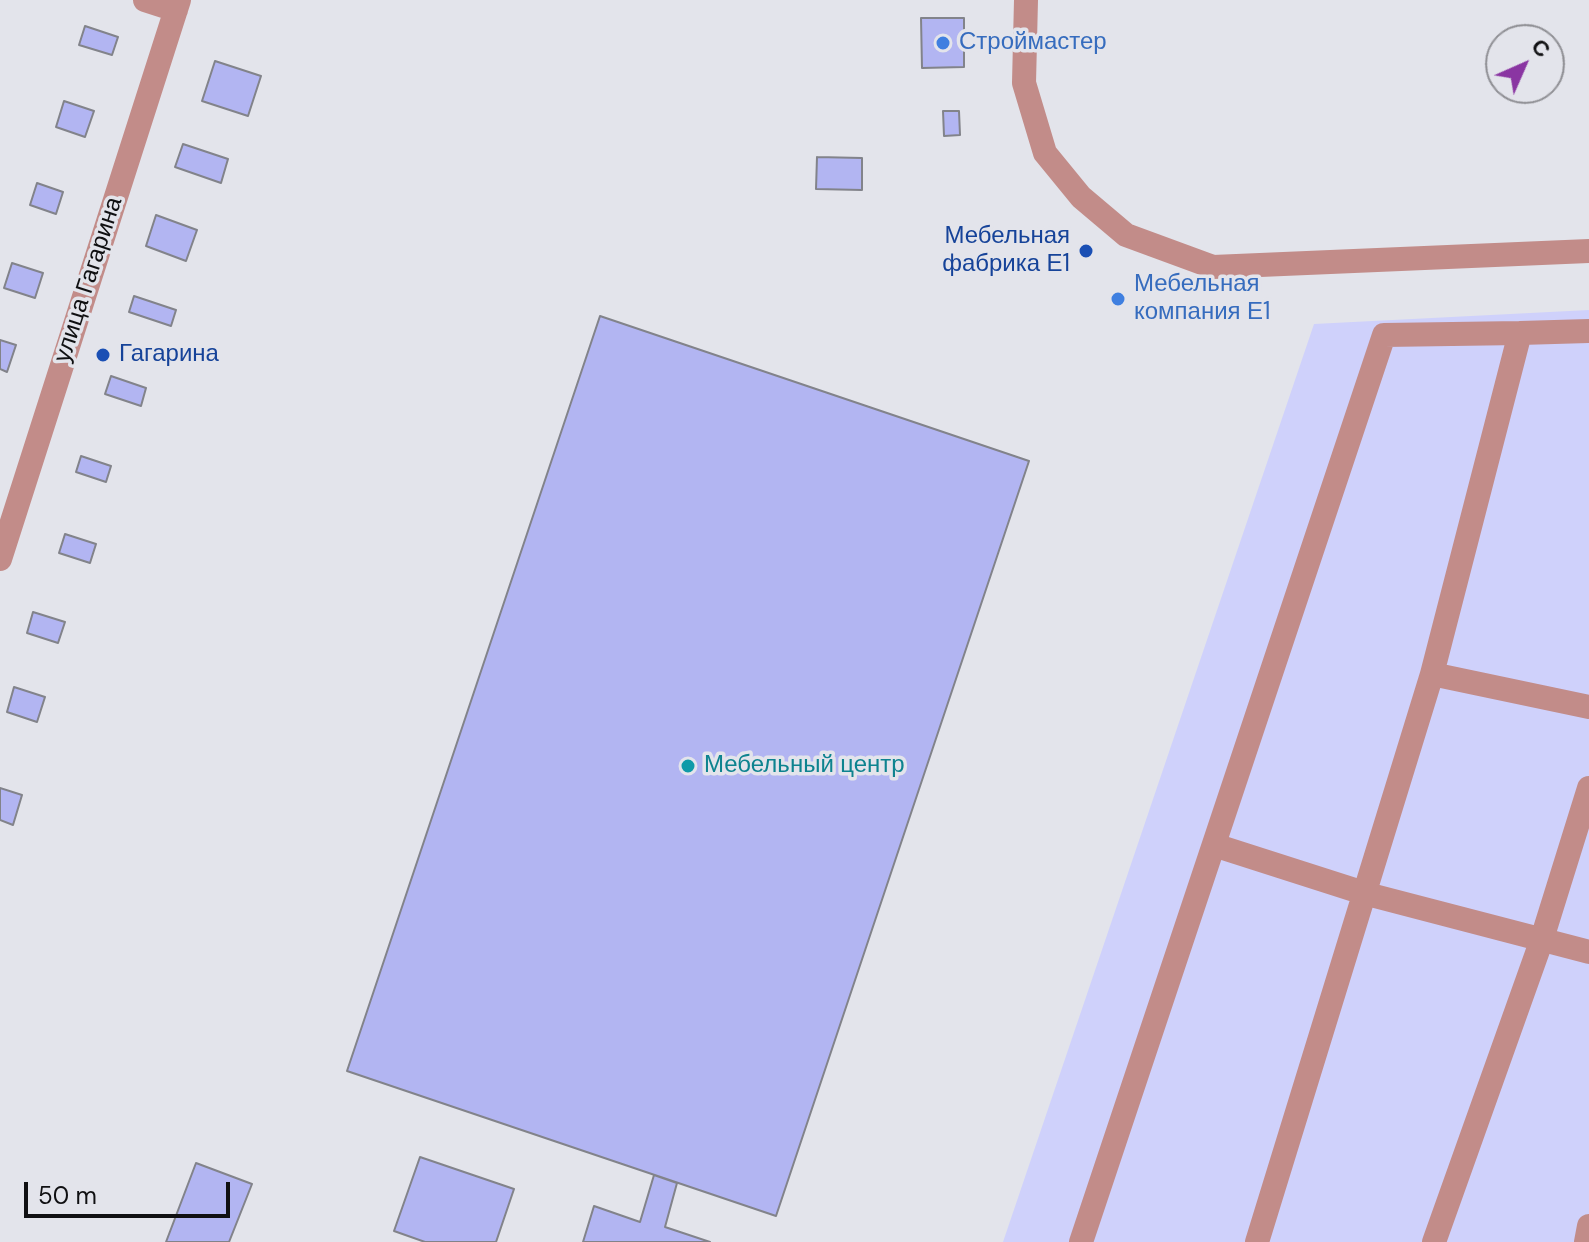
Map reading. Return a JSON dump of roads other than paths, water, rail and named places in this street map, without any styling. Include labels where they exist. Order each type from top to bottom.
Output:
[{"type":"street","points":[[145,0],[177,5]]},
{"type":"street","points":[[1026,0],[1024,83],[1045,153],[1081,197],[1126,235],[1213,267],[1589,251]]},
{"type":"street","name":"улица Гагарина","points":[[0,559],[177,5]]},
{"type":"street","points":[[1081,1242],[1384,335],[1589,331]]},
{"type":"street","points":[[1257,1242],[1367,894],[1432,674],[1520,333]]},
{"type":"street","points":[[1432,674],[1589,707]]},
{"type":"street","points":[[1434,1242],[1541,942],[1589,788]]},
{"type":"street","points":[[1214,845],[1367,894],[1541,942],[1589,952]]},
{"type":"street","points":[[1586,1242],[1589,1226]]},
{"type":"place","name":"Строймастер","points":[[943,43]]},
{"type":"place","name":"Мебельная фабрика Е1","points":[[1086,251]]},
{"type":"place","name":"Мебельная компания Е1","points":[[1118,299]]},
{"type":"place","name":"Гагарина","points":[[103,355]]},
{"type":"place","name":"Мебельный центр","points":[[688,766]]}]
